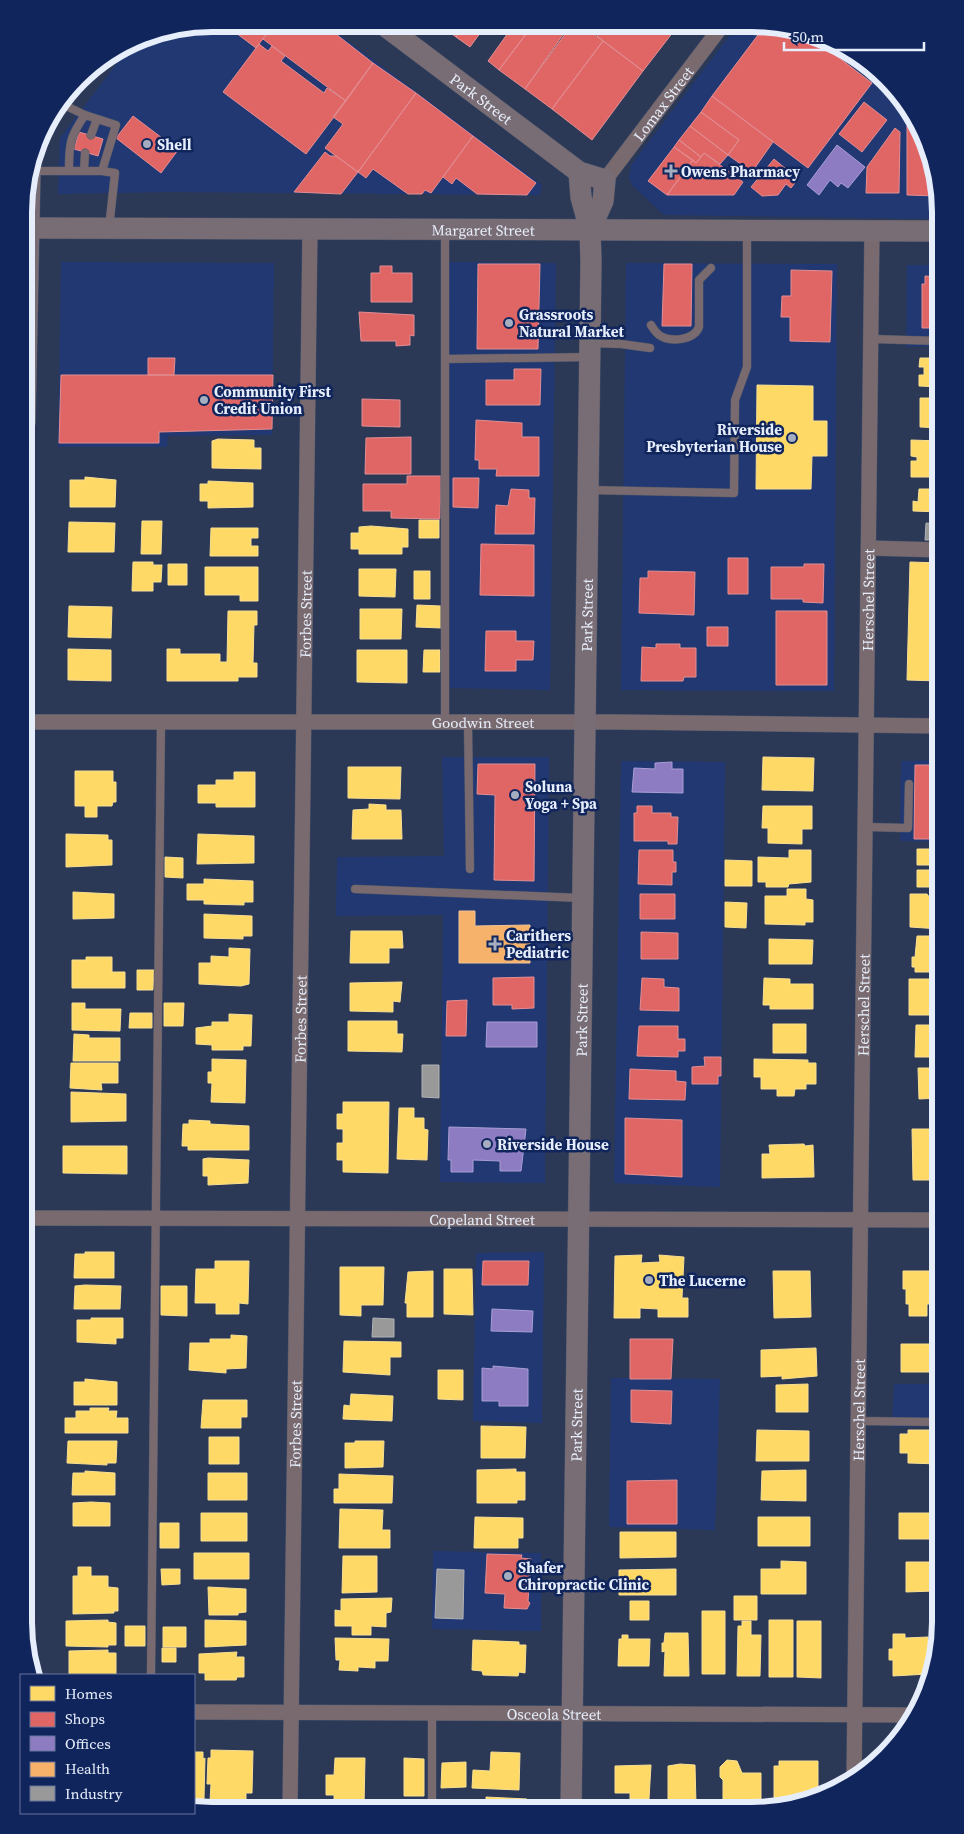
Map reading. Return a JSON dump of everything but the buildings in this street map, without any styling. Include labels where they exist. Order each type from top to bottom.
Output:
[{"type":"street","name":"Park Street","points":[[393,32],[579,172],[605,180],[603,201],[590,230]]},
{"type":"street","name":"Lomax Street","points":[[605,180],[717,32]]},
{"type":"street","name":"Park Street","points":[[571,1802],[590,350],[590,230],[581,197],[579,172]]},
{"type":"street","name":"Margaret Street","points":[[32,228],[932,231]]},
{"type":"street","name":"Forbes Street","points":[[290,1802],[302,723],[310,228]]},
{"type":"street","name":"Herschel Street","points":[[854,1769],[872,230]]},
{"type":"street","points":[[869,548],[932,550]]},
{"type":"street","name":"Goodwin Street","points":[[32,722],[932,726]]},
{"type":"street","name":"Copeland Street","points":[[32,1218],[932,1220]]},
{"type":"street","name":"Osceola Street","points":[[195,1712],[905,1716]]},
{"type":"lane","points":[[67,107],[85,115],[116,125],[102,171]]},
{"type":"lane","points":[[69,170],[69,142],[74,130],[85,115]]},
{"type":"lane","points":[[91,136],[97,119]]},
{"type":"lane","points":[[84,170],[85,152]]},
{"type":"lane","points":[[38,171],[84,170],[115,173],[109,228]]},
{"type":"lane","points":[[445,229],[445,723]]},
{"type":"lane","points":[[589,490],[734,493],[736,400],[747,367],[747,230]]},
{"type":"lane","points":[[651,325],[658,334],[667,338],[690,337],[696,334],[699,326],[700,280],[711,268]]},
{"type":"lane","points":[[872,339],[932,340]]},
{"type":"lane","points":[[446,359],[590,350],[621,344],[650,348]]},
{"type":"lane","points":[[151,1674],[161,722]]},
{"type":"lane","points":[[468,723],[470,869]]},
{"type":"lane","points":[[866,828],[908,828],[909,784]]},
{"type":"lane","points":[[355,889],[583,898]]},
{"type":"lane","points":[[858,1421],[932,1422]]},
{"type":"lane","points":[[432,1714],[432,1802]]},
{"type":"shaded area","points":[[212,32],[336,32],[542,185],[539,195],[170,192],[58,194],[60,138],[121,57],[143,46],[177,36]]},
{"type":"shaded area","points":[[732,32],[787,36],[821,46],[842,57],[870,77],[887,94],[901,112],[918,143],[928,177],[932,219],[664,215],[632,185],[629,178],[631,165]]},
{"type":"shaded area","points":[[61,262],[274,263],[272,435],[168,436],[167,447],[58,447]]},
{"type":"shaded area","points":[[449,262],[556,263],[550,690],[450,688]]},
{"type":"shaded area","points":[[626,263],[837,264],[834,691],[621,690]]},
{"type":"shaded area","points":[[907,265],[932,265],[932,346],[906,347]]},
{"type":"shaded area","points":[[442,757],[549,757],[545,1183],[440,1182],[443,915],[336,916],[337,857],[444,856]]},
{"type":"shaded area","points":[[932,760],[932,842],[900,841],[901,761]]},
{"type":"shaded area","points":[[621,761],[725,762],[720,1187],[614,1183]]},
{"type":"shaded area","points":[[544,1252],[542,1423],[473,1421],[476,1253]]},
{"type":"shaded area","points":[[611,1378],[720,1379],[715,1530],[609,1527]]},
{"type":"shaded area","points":[[894,1384],[932,1384],[932,1426],[892,1427]]},
{"type":"shaded area","points":[[433,1551],[541,1553],[541,1631],[432,1629]]},
{"type":"place","name":"Shell","points":[[147,144]]},
{"type":"place","name":"Owens Pharmacy","points":[[671,171]]},
{"type":"place","name":"Grassroots Natural Market","points":[[509,323]]},
{"type":"place","name":"Community First Credit Union","points":[[204,400]]},
{"type":"place","name":"Riverside Presbyterian House","points":[[792,438]]},
{"type":"place","name":"Soluna Yoga + Spa","points":[[515,795]]},
{"type":"place","name":"Carithers Pediatric","points":[[495,944]]},
{"type":"place","name":"Riverside House","points":[[487,1144]]},
{"type":"place","name":"The Lucerne","points":[[649,1280]]},
{"type":"place","name":"Shafer Chiropractic Clinic","points":[[508,1576]]}]
